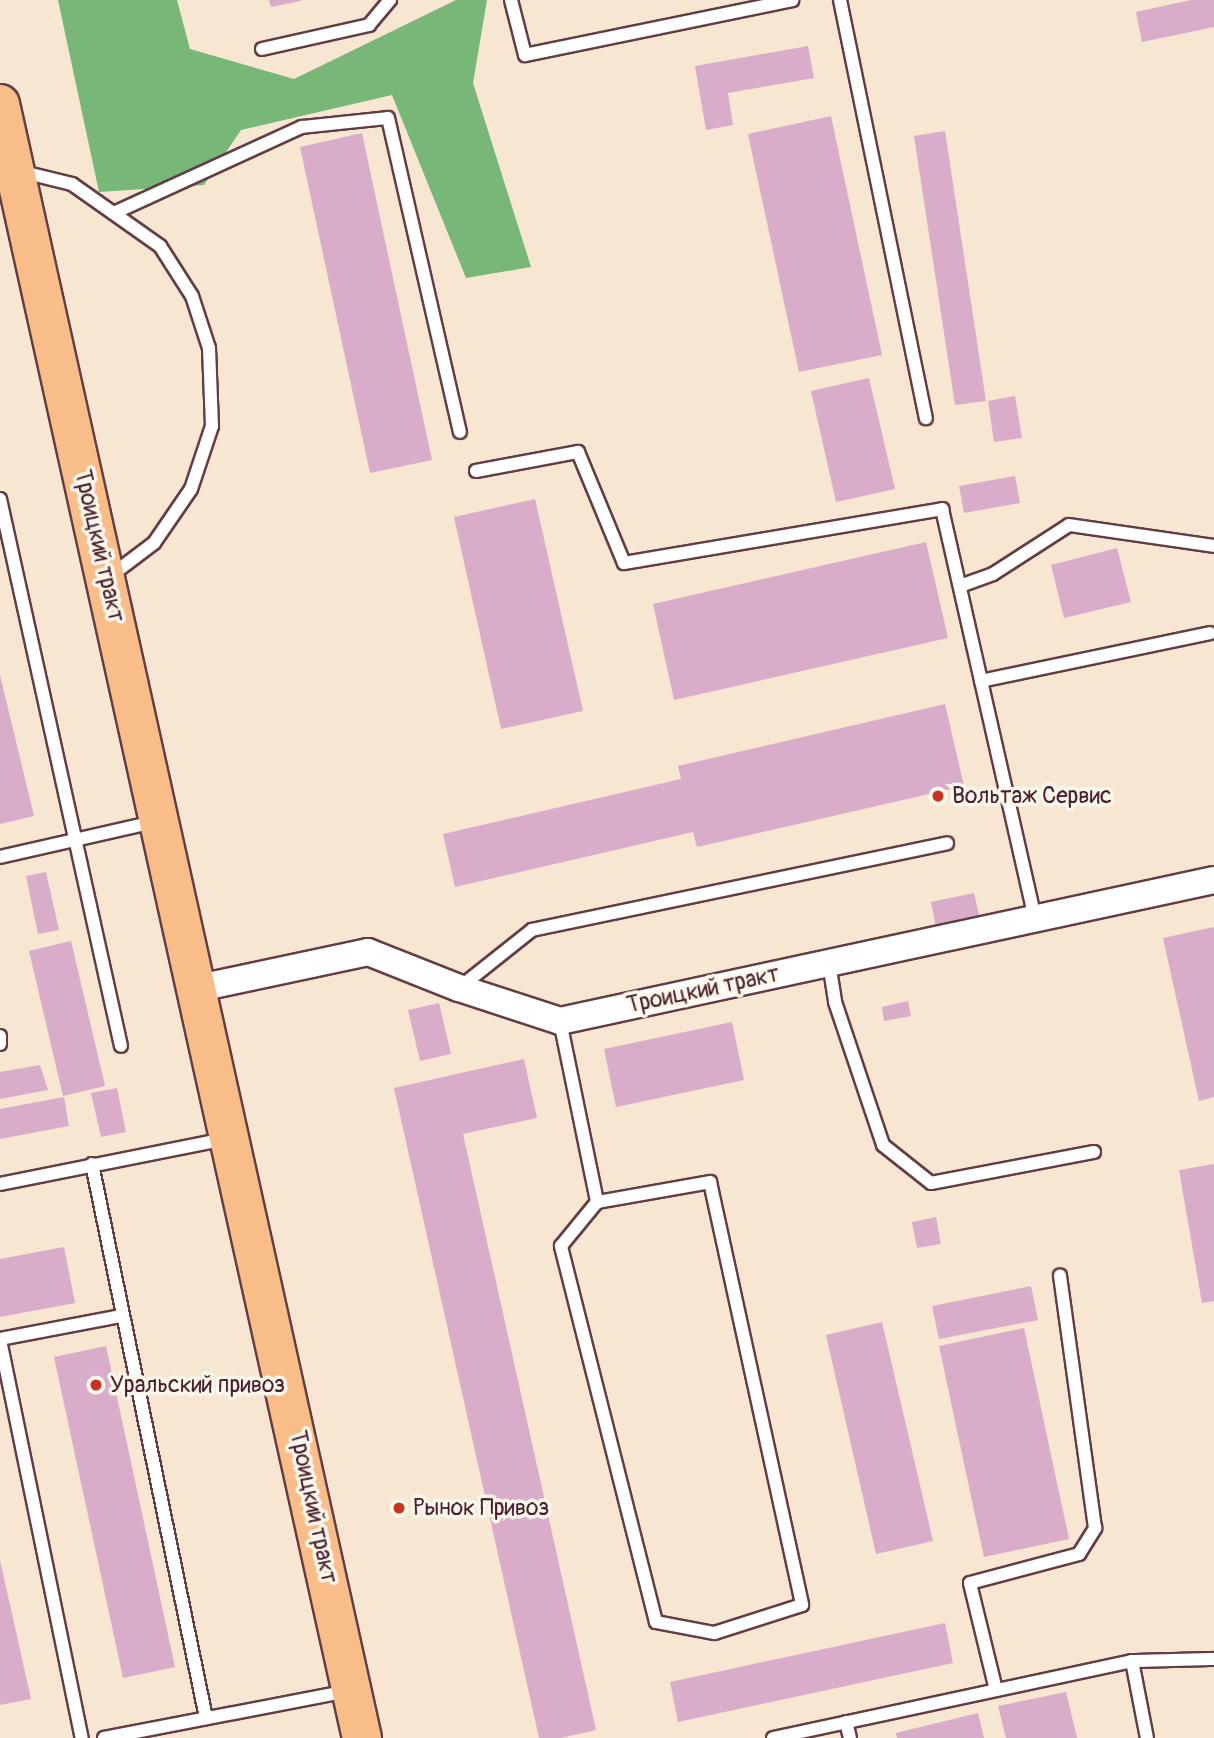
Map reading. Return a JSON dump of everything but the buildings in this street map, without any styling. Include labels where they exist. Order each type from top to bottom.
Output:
[{"type":"main road","name":"Троицкий тракт","points":[[0,104],[233,1138],[362,1738]]},
{"type":"street","name":"Троицкий тракт","points":[[559,1021],[1214,880]]},
{"type":"street","points":[[199,989],[368,952],[458,988],[559,1021]]},
{"type":"lane","points":[[262,49],[369,25],[390,0]]},
{"type":"lane","points":[[511,0],[525,55],[792,0]]},
{"type":"lane","points":[[840,0],[926,418]]},
{"type":"lane","points":[[116,212],[302,127],[388,118],[460,432]]},
{"type":"lane","points":[[15,170],[72,184],[116,212],[160,246],[192,296],[209,348],[212,426],[191,489],[154,542],[106,579]]},
{"type":"lane","points":[[476,471],[578,452],[624,563],[942,509],[1035,918]]},
{"type":"lane","points":[[0,499],[121,1046]]},
{"type":"lane","points":[[960,586],[993,574],[1069,525],[1214,546]]},
{"type":"lane","points":[[981,681],[1210,633]]},
{"type":"lane","points":[[0,857],[161,820]]},
{"type":"lane","points":[[458,988],[532,930],[947,843]]},
{"type":"lane","points":[[829,962],[835,1002],[883,1145],[931,1183],[1094,1152]]},
{"type":"lane","points":[[559,1021],[597,1202]]},
{"type":"lane","points":[[0,1036],[0,1045]]},
{"type":"lane","points":[[0,1184],[233,1138]]},
{"type":"lane","points":[[92,1164],[121,1316],[206,1718]]},
{"type":"lane","points":[[710,1182],[803,1605],[714,1633],[656,1622],[561,1246],[597,1202],[710,1182]]},
{"type":"lane","points":[[996,1690],[970,1583],[1079,1553],[1095,1528],[1060,1275]]},
{"type":"lane","points":[[82,1738],[0,1340],[121,1316]]},
{"type":"lane","points":[[773,1738],[1132,1661],[1214,1659]]},
{"type":"lane","points":[[1132,1661],[1147,1738]]},
{"type":"lane","points":[[104,1738],[126,1736],[352,1691]]},
{"type":"lane","points":[[846,1722],[850,1738]]},
{"type":"green space","points":[[58,0],[177,0],[190,49],[294,79],[456,0],[487,0],[473,83],[531,267],[466,278],[392,95],[241,130],[204,185],[99,192]]},
{"type":"place","name":"Вольтаж Сервис","points":[[938,796]]},
{"type":"place","name":"Уральский привоз","points":[[96,1385]]},
{"type":"place","name":"Рынок Привоз","points":[[399,1508]]}]
